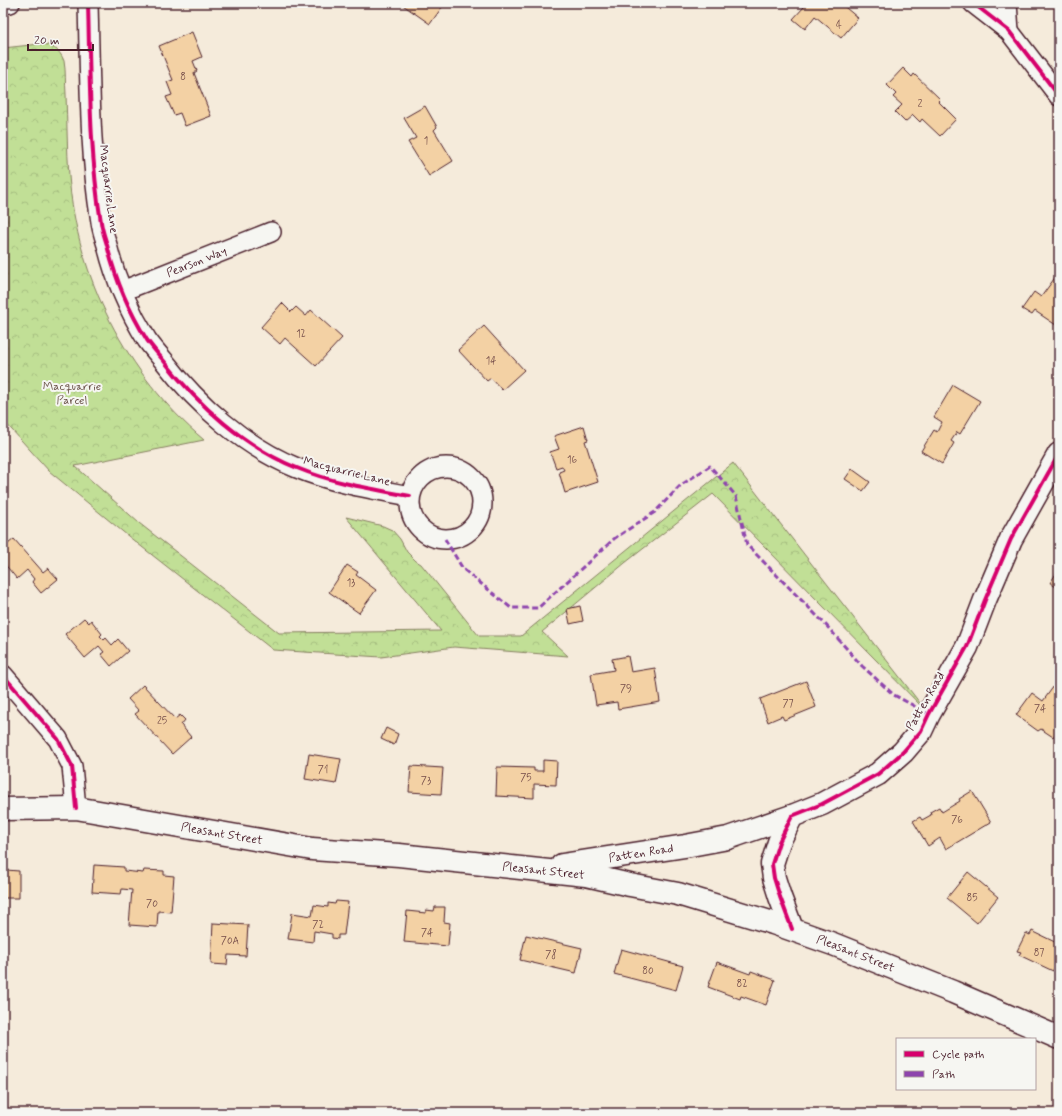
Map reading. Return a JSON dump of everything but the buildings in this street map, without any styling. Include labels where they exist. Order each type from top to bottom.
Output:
[{"type":"main road","name":"Patten Road","points":[[535,869],[728,838],[822,804],[878,774],[903,752],[922,731],[929,714],[967,647],[1011,539],[1059,454]]},
{"type":"main road","name":"Pleasant Street","points":[[3,809],[76,808],[312,849],[399,855],[586,875],[630,886],[678,894],[792,929],[832,944],[1000,1012],[1059,1038]]},
{"type":"main road","points":[[792,816],[779,842],[772,864],[774,878],[792,929]]},
{"type":"street","points":[[3,4],[10,3]]},
{"type":"street","name":"Macquarrie Lane","points":[[88,3],[91,113],[95,174],[101,224],[111,262],[122,291],[148,341],[190,392],[240,437],[268,454],[297,468],[338,481],[365,488],[410,496]]},
{"type":"street","points":[[973,3],[1009,31],[1059,96]]},
{"type":"street","points":[[1007,3],[1009,31]]},
{"type":"street","name":"Pearson Way","points":[[122,291],[271,232]]},
{"type":"street","points":[[3,675],[58,739],[72,766],[76,808]]},
{"type":"green space","name":"Macquarrie Parcel","points":[[40,44],[55,48],[64,61],[68,166],[74,214],[82,251],[95,287],[110,322],[129,354],[151,385],[176,414],[204,440],[75,466],[139,523],[279,633],[441,631],[346,517],[383,526],[392,530],[400,539],[407,552],[421,564],[479,636],[521,636],[733,463],[927,712],[713,494],[625,563],[542,632],[568,656],[454,647],[381,657],[273,650],[128,536],[49,471],[3,420],[3,48]]},
{"type":"marked path","points":[[445,539],[463,569],[511,608],[538,608],[615,538],[655,512],[681,485],[710,466],[736,496],[747,545],[825,624],[862,666],[894,695],[929,714]]},
{"type":"cycle path","points":[[88,3],[92,140],[101,225],[118,282],[140,329],[147,340],[177,377],[207,409],[241,437],[259,449],[297,468],[324,478],[410,496]]},
{"type":"cycle path","points":[[973,3],[1009,31],[1059,96]]},
{"type":"cycle path","points":[[792,929],[774,878],[772,864],[779,842],[792,816],[822,804],[878,774],[903,752],[921,731],[967,647],[1011,539],[1059,454]]},
{"type":"cycle path","points":[[3,675],[58,739],[72,766],[76,808]]}]
